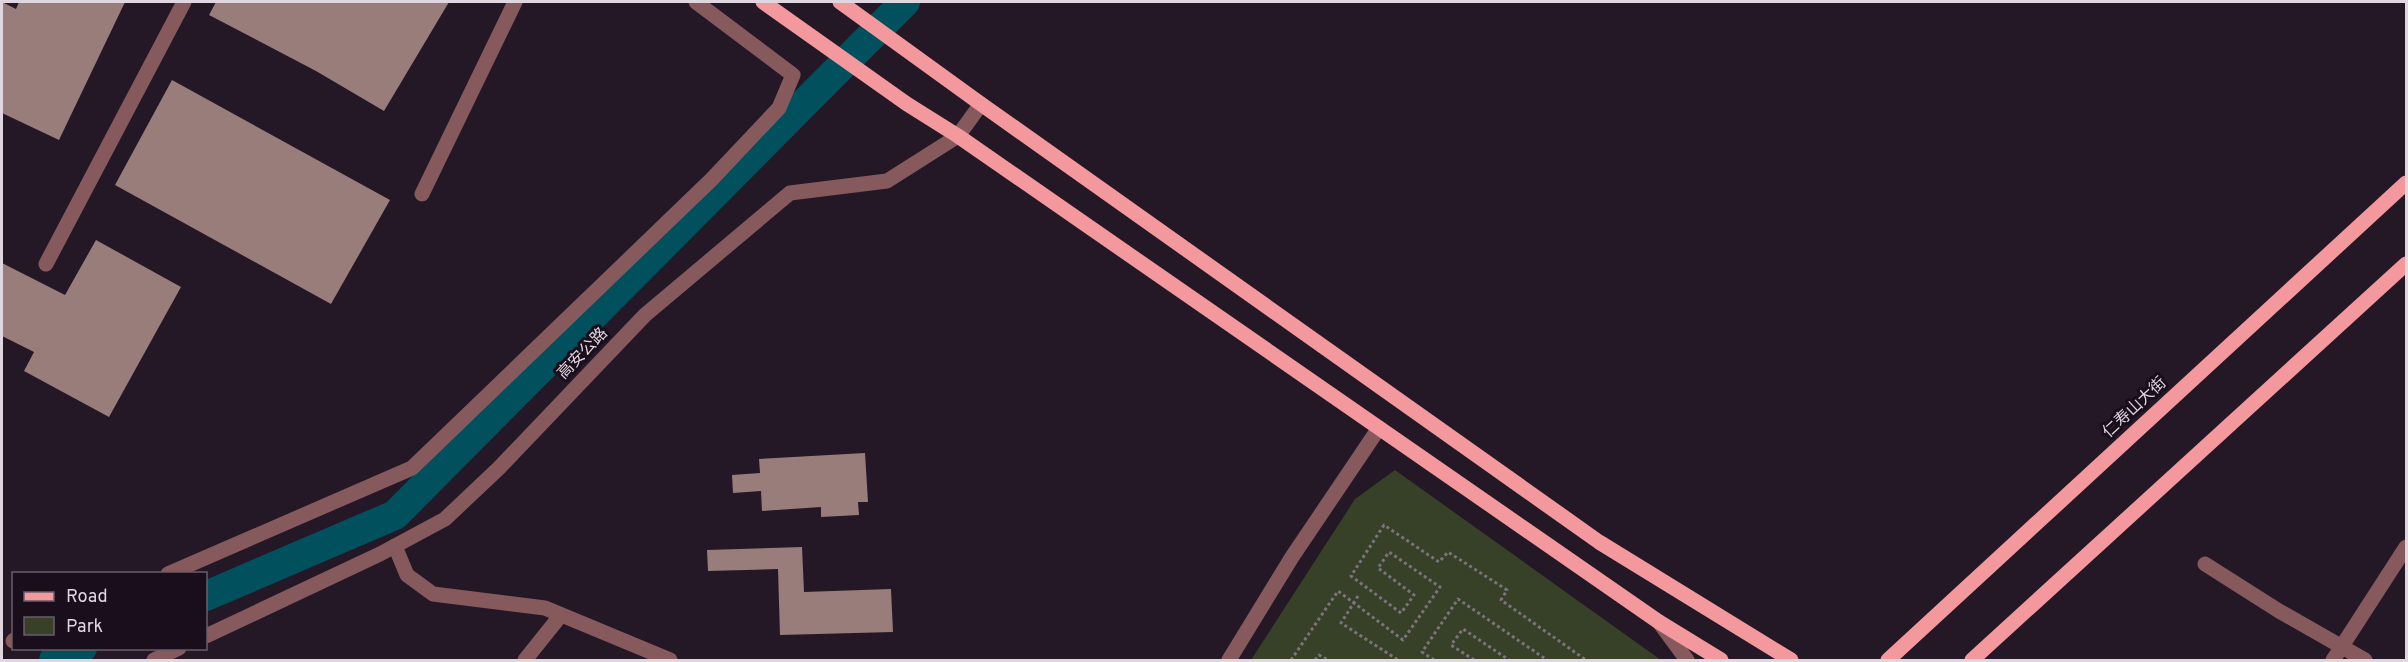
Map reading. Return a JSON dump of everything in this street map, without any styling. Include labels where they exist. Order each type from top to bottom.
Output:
[{"type":"main road","points":[[763,2],[907,104],[958,136],[1659,622],[1721,660]]},
{"type":"main road","points":[[842,3],[1599,542],[1791,660]]},
{"type":"main road","name":"仁寿山大街","points":[[1888,660],[2406,183]]},
{"type":"main road","points":[[1972,660],[2406,264]]},
{"type":"street","points":[[46,264],[184,2]]},
{"type":"street","points":[[422,194],[515,2]]},
{"type":"street","points":[[170,572],[412,468],[712,179],[778,108],[793,75],[696,2]]},
{"type":"street","name":"高安公路","points":[[207,636],[395,546],[445,519],[499,468],[645,315],[790,193],[887,181],[958,136],[981,104]]},
{"type":"street","points":[[1229,660],[1292,557],[1379,428]]},
{"type":"street","points":[[395,546],[407,575],[433,594],[545,608],[670,660]]},
{"type":"street","points":[[2333,660],[2406,547]]},
{"type":"street","points":[[2205,564],[2279,611],[2365,660]]},
{"type":"street","points":[[525,660],[561,615]]},
{"type":"street","points":[[1659,622],[1687,660]]},
{"type":"street","points":[[154,660],[175,650]]},
{"type":"path","points":[[1291,660],[1338,591],[1403,640],[1440,587],[1389,552],[1378,568],[1414,595],[1401,613],[1351,576],[1384,525],[1439,562],[1448,552],[1507,590],[1501,600],[1586,660]]},
{"type":"path","points":[[1358,596],[1341,622],[1398,660]]},
{"type":"path","points":[[1434,660],[1422,652],[1458,599],[1547,660]]},
{"type":"path","points":[[1474,660],[1451,645],[1463,629],[1509,660]]},
{"type":"path","points":[[1315,660],[1319,654],[1328,660]]},
{"type":"green space","points":[[1395,470],[1661,660],[1251,660],[1355,499]]},
{"type":"building","points":[[2,2],[16,9],[19,2],[125,2],[59,140],[2,113]]},
{"type":"building","points":[[216,2],[449,2],[384,111],[316,71],[209,15]]},
{"type":"building","points":[[172,80],[390,200],[331,304],[115,185]]},
{"type":"building","points":[[96,240],[181,287],[109,417],[24,371],[34,352],[2,336],[2,263],[65,295]]},
{"type":"building","points":[[865,453],[868,502],[858,502],[859,515],[821,517],[821,507],[762,511],[761,491],[733,493],[732,475],[760,473],[759,459]]},
{"type":"building","points":[[802,547],[804,592],[891,589],[893,632],[780,635],[778,569],[708,571],[707,550]]},
{"type":"waterway","points":[[207,596],[395,515],[905,2]]},
{"type":"waterway","points":[[54,660],[77,650]]}]
